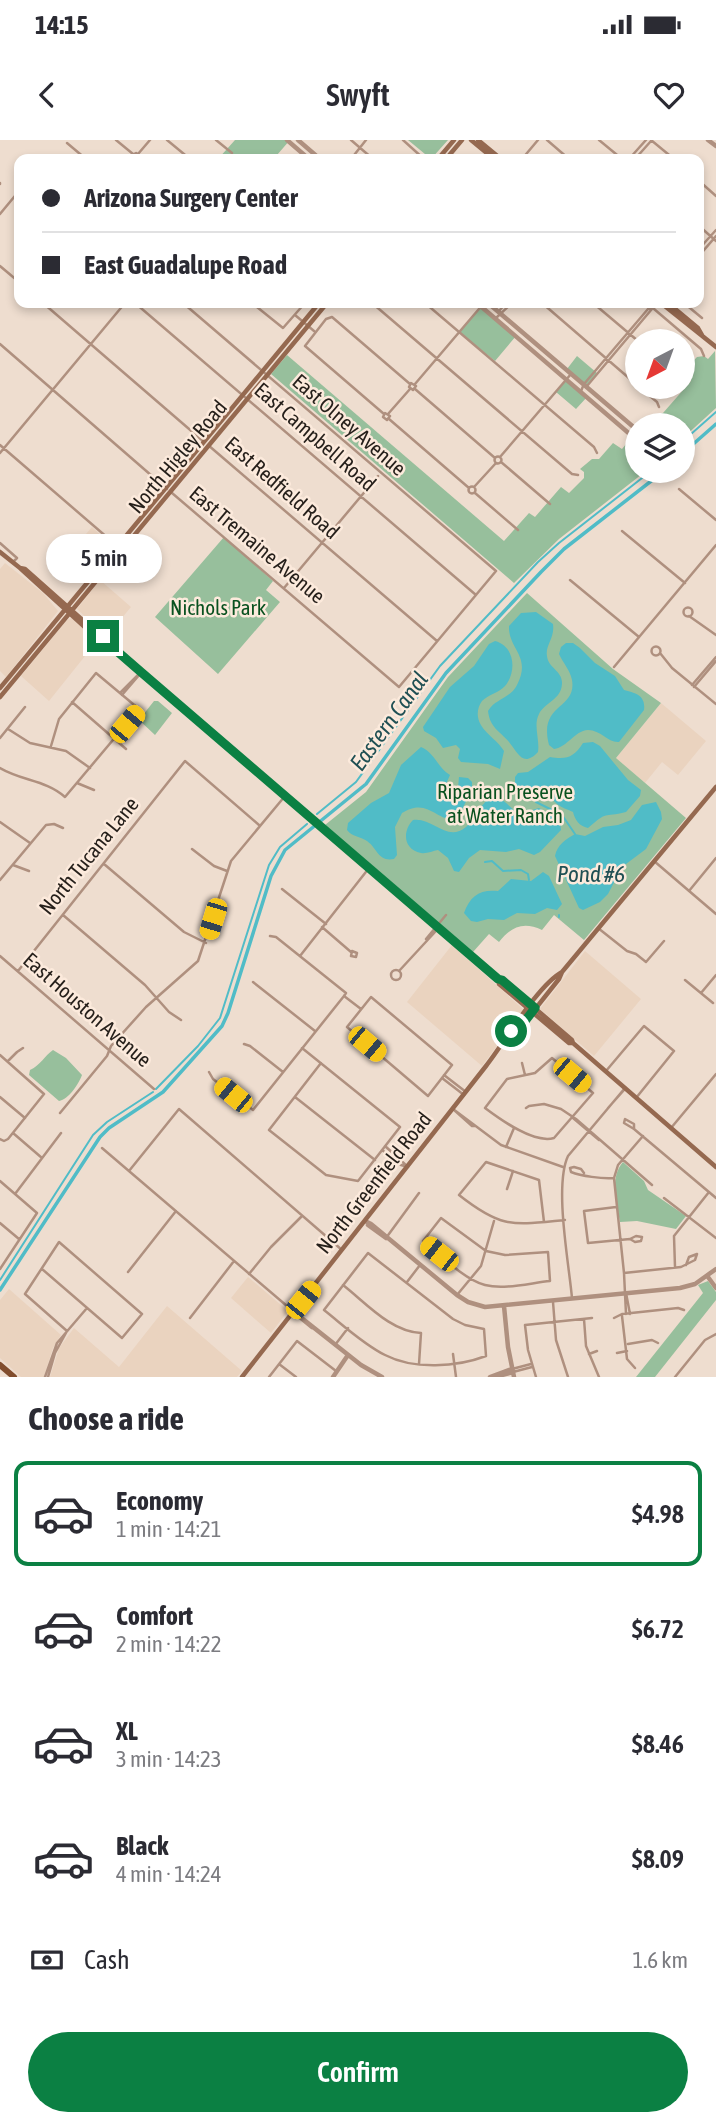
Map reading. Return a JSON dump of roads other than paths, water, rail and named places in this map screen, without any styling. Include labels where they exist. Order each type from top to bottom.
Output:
[{"type":"main road","points":[[442,154],[454,140]]},
{"type":"main road","points":[[450,154],[462,140]]},
{"type":"main road","points":[[471,140],[488,154]]},
{"type":"main road","points":[[478,140],[495,154]]},
{"type":"main road","name":"North Higley Road","points":[[0,688],[70,612],[119,548],[316,308]]},
{"type":"main road","name":"North Higley Road","points":[[305,324],[322,308]]},
{"type":"main road","points":[[666,308],[716,347]]},
{"type":"main road","points":[[674,308],[703,335]]},
{"type":"main road","name":"North Higley Road","points":[[0,697],[65,607],[119,548]]},
{"type":"main road","points":[[0,552],[25,569],[99,640],[103,639],[498,979],[499,984],[572,1040],[716,1167]]},
{"type":"main road","points":[[532,1008],[557,982],[562,972],[716,787]]},
{"type":"main road","points":[[532,1008],[556,975],[562,972]]},
{"type":"main road","name":"North Greenfield Road","points":[[242,1377],[465,1094],[505,1042],[505,1038],[532,1008]]},
{"type":"main road","points":[[0,1365],[13,1377]]},
{"type":"street","points":[[116,140],[132,154]]},
{"type":"street","points":[[139,154],[150,140]]},
{"type":"street","points":[[167,140],[184,154]]},
{"type":"street","points":[[216,140],[232,153]]},
{"type":"street","points":[[287,140],[303,154]]},
{"type":"street","points":[[298,140],[314,154]]},
{"type":"street","points":[[351,140],[367,154]]},
{"type":"street","points":[[355,154],[366,140]]},
{"type":"street","points":[[403,140],[418,154]]},
{"type":"street","points":[[526,154],[538,140]]},
{"type":"street","points":[[547,140],[563,154]]},
{"type":"street","points":[[599,140],[616,154]]},
{"type":"street","points":[[633,154],[646,140]]},
{"type":"street","points":[[639,154],[651,140],[668,154]]},
{"type":"street","points":[[708,140],[716,146]]},
{"type":"street","points":[[67,143],[80,154]]},
{"type":"street","points":[[0,214],[13,199]]},
{"type":"street","points":[[714,238],[716,230]]},
{"type":"street","points":[[0,266],[14,278]]},
{"type":"street","name":"East Redfield Road","points":[[49,308],[437,641]]},
{"type":"street","points":[[0,453],[121,308]]},
{"type":"street","name":"East Campbell Road","points":[[141,308],[476,595]]},
{"type":"street","name":"East Olney Avenue","points":[[189,308],[496,570],[476,595]]},
{"type":"street","points":[[258,308],[283,328],[301,308]]},
{"type":"street","points":[[378,308],[572,474],[578,475]]},
{"type":"street","points":[[431,308],[594,447],[597,453]]},
{"type":"street","points":[[480,308],[383,419],[389,419],[518,530]]},
{"type":"street","points":[[487,308],[625,430]]},
{"type":"street","points":[[491,308],[500,313],[625,420]]},
{"type":"street","points":[[496,318],[503,308]]},
{"type":"street","points":[[500,313],[506,308]]},
{"type":"street","points":[[548,308],[625,375]]},
{"type":"street","points":[[599,308],[625,330]]},
{"type":"street","points":[[634,329],[648,309],[652,308],[701,349],[704,356]]},
{"type":"street","points":[[690,308],[702,318]]},
{"type":"street","points":[[295,316],[315,332]]},
{"type":"street","points":[[386,414],[305,346],[329,317],[495,457],[496,463]]},
{"type":"street","points":[[581,391],[625,340]]},
{"type":"street","name":"East Tremaine Avenue","points":[[0,344],[399,687],[437,641]]},
{"type":"street","points":[[495,457],[500,457],[571,374]]},
{"type":"street","points":[[653,399],[659,408]]},
{"type":"street","points":[[0,445],[119,548]]},
{"type":"street","points":[[500,457],[501,462],[550,504]]},
{"type":"street","points":[[472,488],[496,463],[501,462]]},
{"type":"street","points":[[284,588],[378,476]]},
{"type":"street","points":[[679,489],[716,520]]},
{"type":"street","points":[[622,531],[685,583]]},
{"type":"street","points":[[0,543],[17,558],[13,562]]},
{"type":"street","points":[[614,667],[716,545]]},
{"type":"street","points":[[570,580],[639,638]]},
{"type":"street","points":[[437,641],[476,595]]},
{"type":"street","points":[[689,616],[716,635]]},
{"type":"street","points":[[660,653],[672,668],[716,704]]},
{"type":"street","points":[[693,686],[716,659]]},
{"type":"street","points":[[121,694],[141,672]]},
{"type":"street","points":[[0,768],[18,778],[47,784],[65,797],[139,709],[96,673],[59,719],[51,746]]},
{"type":"street","points":[[72,702],[126,749]]},
{"type":"street","points":[[0,738],[26,706]]},
{"type":"street","points":[[8,729],[30,743],[51,746],[73,755],[90,768]]},
{"type":"street","name":"North Tucana Lane","points":[[18,971],[185,761],[259,825]]},
{"type":"street","points":[[77,783],[94,790]]},
{"type":"street","points":[[60,1113],[107,1056],[109,1049],[146,1007],[194,968],[206,943],[231,862],[285,796]]},
{"type":"street","points":[[0,822],[30,843]]},
{"type":"street","points":[[0,880],[46,825],[54,824],[64,828]]},
{"type":"street","points":[[192,849],[214,866],[227,871]]},
{"type":"street","points":[[689,891],[716,858]]},
{"type":"street","points":[[654,861],[716,914]]},
{"type":"street","points":[[104,864],[184,932],[206,943]]},
{"type":"street","points":[[13,865],[29,871]]},
{"type":"street","points":[[300,956],[369,868]]},
{"type":"street","points":[[282,889],[351,952]]},
{"type":"street","points":[[63,915],[145,985],[169,1012],[181,1020]]},
{"type":"street","points":[[399,971],[446,915]]},
{"type":"street","points":[[598,928],[646,962],[664,941]]},
{"type":"street","points":[[209,1072],[213,1079],[253,1110],[346,992],[276,937],[270,936]]},
{"type":"street","name":"East Houston Avenue","points":[[0,956],[155,1089]]},
{"type":"street","points":[[701,993],[716,975]]},
{"type":"street","points":[[685,980],[713,1003]]},
{"type":"street","points":[[253,982],[315,1031]]},
{"type":"street","points":[[344,996],[361,1009]]},
{"type":"street","points":[[371,997],[452,1065],[428,1096],[347,1027],[361,1009],[371,997]]},
{"type":"street","points":[[606,1072],[644,1026],[674,1051],[636,1098]]},
{"type":"street","points":[[244,1044],[283,1072]]},
{"type":"street","points":[[8,1061],[23,1048]]},
{"type":"street","points":[[302,1048],[321,1063],[400,1127],[358,1181],[326,1175],[269,1130],[321,1063]]},
{"type":"street","points":[[0,1055],[44,1094],[12,1133],[2,1140]]},
{"type":"street","points":[[552,1058],[593,1094],[551,1140],[514,1128],[485,1107],[507,1079],[525,1075],[538,1071],[552,1058]]},
{"type":"street","points":[[522,1063],[525,1075]]},
{"type":"street","points":[[671,1128],[716,1074]]},
{"type":"street","points":[[443,1077],[465,1094]]},
{"type":"street","points":[[572,1298],[563,1167],[568,1156],[625,1088]]},
{"type":"street","points":[[0,1097],[25,1118]]},
{"type":"street","points":[[295,1097],[375,1160]]},
{"type":"street","points":[[526,1108],[535,1104],[552,1105],[573,1118],[652,1185]]},
{"type":"street","points":[[129,1171],[178,1109],[342,1250]]},
{"type":"street","points":[[453,1109],[472,1126],[506,1147],[563,1167]]},
{"type":"street","points":[[506,1147],[514,1128]]},
{"type":"street","points":[[634,1129],[716,1198]]},
{"type":"street","points":[[12,1133],[42,1158]]},
{"type":"street","points":[[15,1194],[61,1133]]},
{"type":"street","points":[[635,1368],[629,1364],[626,1344],[626,1293],[614,1178],[615,1170],[643,1136]]},
{"type":"street","points":[[102,1148],[294,1312],[296,1317],[382,1377]]},
{"type":"street","points":[[384,1148],[401,1165],[408,1167]]},
{"type":"street","points":[[544,1222],[539,1180],[486,1162],[459,1195],[480,1212],[494,1219],[519,1224],[544,1222],[565,1220]]},
{"type":"street","points":[[507,1189],[513,1171]]},
{"type":"street","points":[[584,1173],[604,1179],[614,1178]]},
{"type":"street","points":[[0,1181],[37,1213],[1,1267]]},
{"type":"street","points":[[675,1267],[674,1236],[709,1192]]},
{"type":"street","points":[[386,1238],[419,1193]]},
{"type":"street","points":[[664,1198],[716,1238]]},
{"type":"street","points":[[617,1207],[584,1211],[588,1243],[631,1239]]},
{"type":"street","points":[[128,1272],[176,1211]]},
{"type":"street","points":[[250,1275],[271,1247],[302,1216]]},
{"type":"street","points":[[441,1218],[486,1251],[505,1255],[548,1252],[550,1280],[495,1286],[483,1285],[471,1279],[423,1241],[441,1218]]},
{"type":"street","points":[[457,1295],[481,1266],[494,1219]]},
{"type":"street","points":[[365,1221],[457,1295],[477,1305],[504,1306],[686,1287],[708,1277],[716,1269]]},
{"type":"street","points":[[0,1223],[19,1240]]},
{"type":"street","points":[[667,1233],[674,1236]]},
{"type":"street","points":[[42,1269],[122,1338],[142,1314],[115,1287],[59,1242],[25,1294],[67,1331]]},
{"type":"street","points":[[368,1253],[393,1272],[453,1319],[484,1329],[486,1356],[455,1363],[419,1364],[387,1356],[324,1310],[368,1253]]},
{"type":"street","points":[[190,1318],[234,1261]]},
{"type":"street","points":[[86,1266],[90,1262]]},
{"type":"street","points":[[406,1283],[421,1265]]},
{"type":"street","points":[[624,1273],[686,1265]]},
{"type":"street","points":[[389,1277],[393,1272]]},
{"type":"street","points":[[708,1277],[716,1288]]},
{"type":"street","points":[[343,1285],[397,1328],[410,1333],[421,1333],[419,1364]]},
{"type":"street","points":[[417,1300],[421,1294]]},
{"type":"street","points":[[553,1301],[560,1357],[568,1377]]},
{"type":"street","points":[[504,1306],[513,1373]]},
{"type":"street","points":[[46,1377],[67,1331],[87,1308]]},
{"type":"street","points":[[614,1318],[678,1308],[684,1311]]},
{"type":"street","points":[[536,1377],[525,1325],[592,1318]]},
{"type":"street","points":[[584,1319],[589,1354],[599,1377]]},
{"type":"street","points":[[335,1345],[348,1328]]},
{"type":"street","points":[[678,1376],[705,1340],[716,1334]]},
{"type":"street","points":[[626,1344],[652,1340],[659,1343]]},
{"type":"street","points":[[269,1377],[297,1341],[337,1371]]},
{"type":"street","points":[[589,1354],[597,1351]]},
{"type":"street","points":[[618,1353],[627,1351]]},
{"type":"street","points":[[453,1354],[456,1377]]},
{"type":"street","points":[[333,1377],[348,1355]]},
{"type":"street","points":[[279,1364],[296,1377]]},
{"type":"street","points":[[493,1377],[532,1366]]},
{"type":"water","points":[[536,612],[553,624],[547,656],[562,684],[559,694],[537,718],[538,752],[525,759],[493,725],[488,711],[514,689],[521,675],[521,660],[512,641],[509,626],[521,613]]},
{"type":"water","points":[[495,641],[507,648],[510,654],[511,674],[503,688],[482,701],[478,715],[482,727],[504,751],[500,769],[488,764],[461,762],[458,758],[460,749],[456,745],[443,748],[423,727],[450,687],[474,666],[489,644]]},
{"type":"water","points":[[566,643],[573,643],[580,648],[595,663],[615,676],[624,690],[639,696],[643,701],[644,710],[619,742],[588,730],[579,733],[559,748],[554,749],[549,745],[549,721],[572,690],[571,676],[559,654]]},
{"type":"water","points":[[593,742],[600,746],[628,780],[641,790],[640,796],[626,812],[603,817],[588,828],[578,822],[573,812],[544,793],[537,792],[528,796],[515,793],[515,777],[518,773],[528,772],[550,757],[570,756],[583,743]]},
{"type":"water","points":[[421,747],[450,775],[446,784],[454,790],[458,788],[459,777],[468,778],[472,782],[472,789],[457,820],[418,807],[402,813],[395,827],[397,855],[394,859],[385,859],[367,841],[349,832],[348,823],[371,803],[389,793],[401,765]]},
{"type":"water","points":[[497,798],[521,813],[539,808],[560,822],[561,830],[534,855],[519,849],[506,852],[480,850],[469,858],[459,872],[454,871],[448,858],[438,850],[421,853],[410,848],[407,843],[407,829],[413,820],[427,822],[446,831],[459,831],[469,824],[487,800]]},
{"type":"water","name":"Pond #6","points":[[656,802],[662,819],[646,849],[622,867],[608,894],[600,902],[583,910],[579,908],[555,856],[560,846],[575,834],[585,836],[603,827],[631,820],[642,805]]},
{"type":"water","points":[[543,872],[549,876],[562,904],[557,910],[547,908],[535,914],[517,913],[504,920],[488,919],[477,922],[471,921],[464,913],[476,895],[486,891],[498,891],[511,879],[531,881]]},
{"type":"waterway","points":[[695,431],[716,412]]},
{"type":"waterway","name":"Eastern Canal","points":[[695,443],[716,424]]},
{"type":"waterway","points":[[317,814],[356,782],[440,666],[538,562],[636,483]]},
{"type":"waterway","name":"Eastern Canal","points":[[0,1290],[100,1137],[163,1092],[222,1026],[271,876],[285,850],[366,784],[446,673],[541,572],[564,549],[649,483]]},
{"type":"waterway","points":[[536,802],[562,815],[575,834]]},
{"type":"waterway","points":[[156,1089],[198,1046],[220,1018],[269,865],[280,847],[307,824]]},
{"type":"waterway","points":[[485,862],[492,861],[503,871],[521,870],[528,874],[529,880]]},
{"type":"waterway","points":[[0,1280],[93,1135],[107,1122],[153,1092]]},
{"type":"park label","name":"Nichols Park","points":[[218,608]]},
{"type":"park label","name":"Riparian Preserve at Water Ranch","points":[[505,804]]}]
